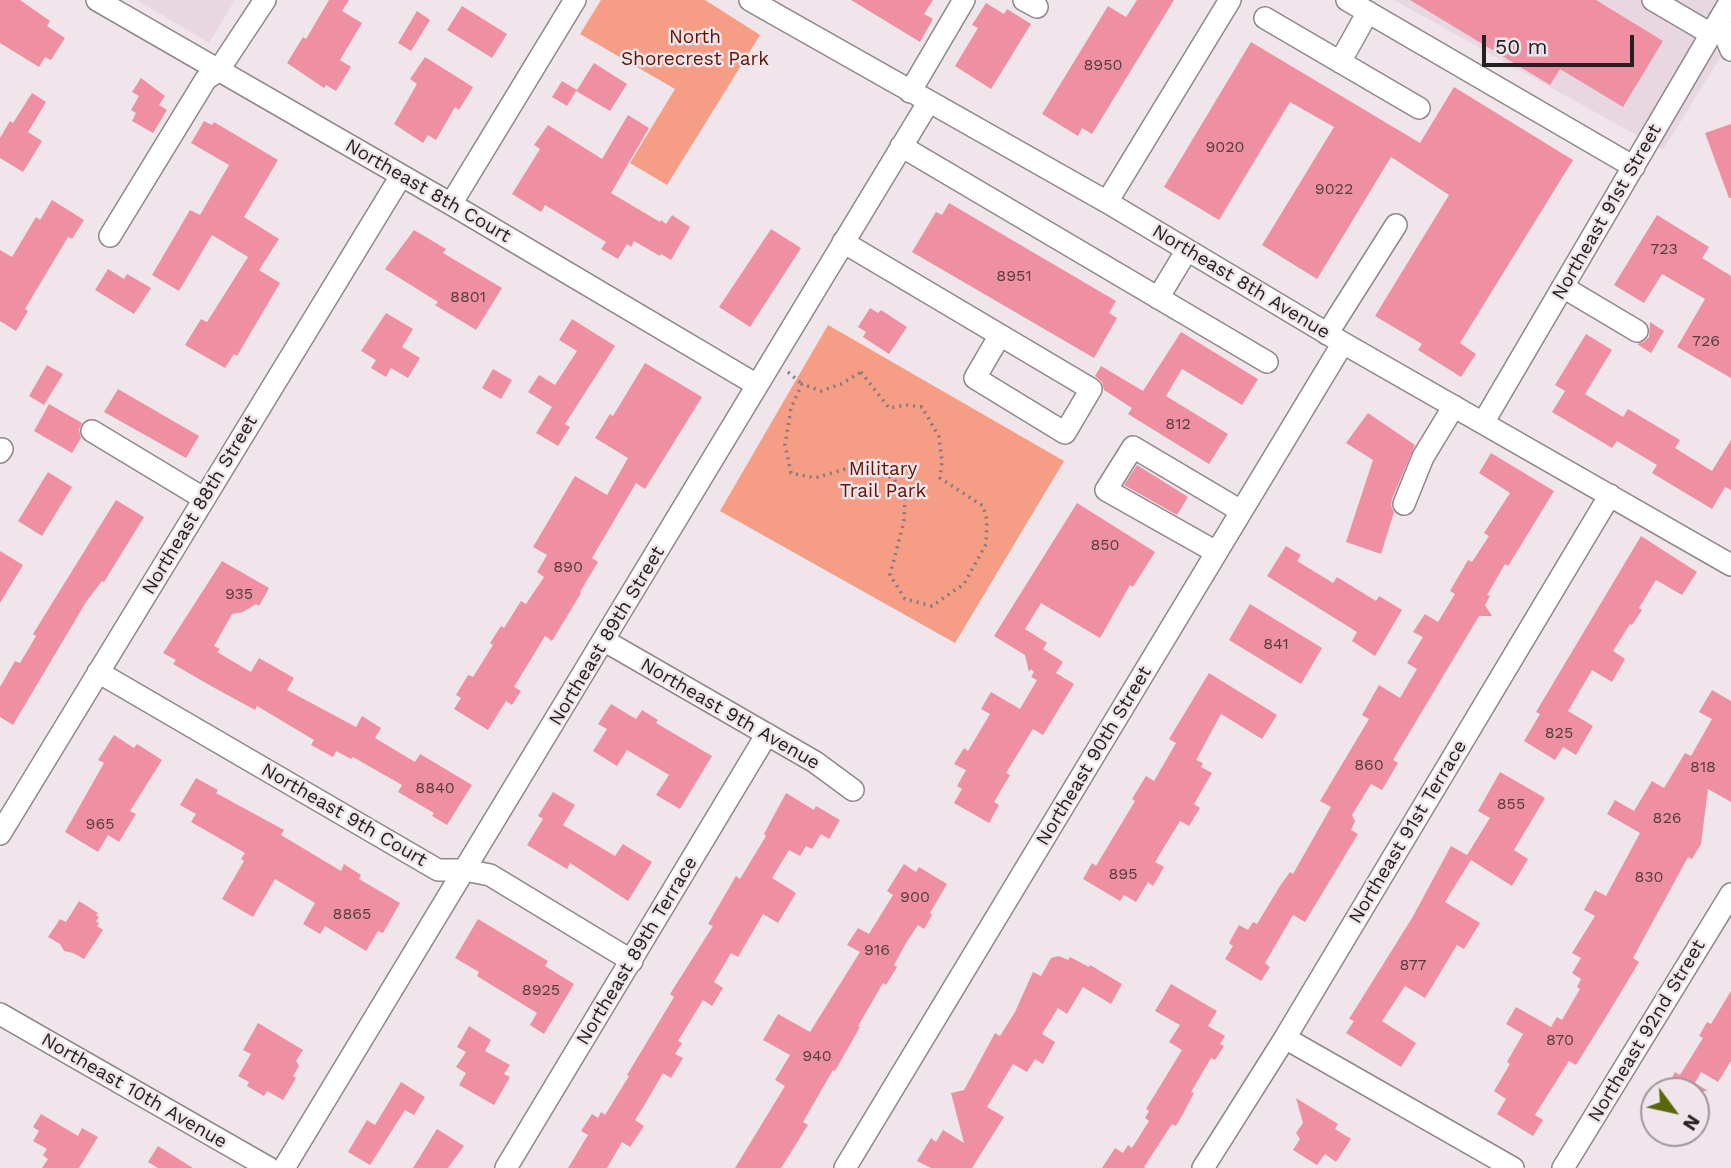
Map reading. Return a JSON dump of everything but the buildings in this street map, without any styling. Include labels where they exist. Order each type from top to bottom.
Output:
[{"type":"street","name":"Northeast 8th Court","points":[[97,0],[218,72],[452,204],[757,385]]},
{"type":"street","points":[[110,236],[206,79],[218,72],[265,0]]},
{"type":"street","points":[[452,204],[575,0]]},
{"type":"street","name":"Northeast 8th Avenue","points":[[750,0],[1107,202],[1335,339],[1731,565]]},
{"type":"street","name":"Northeast 89th Street","points":[[284,1168],[605,641],[901,146],[919,97],[964,0]]},
{"type":"street","points":[[1107,202],[1230,0]]},
{"type":"street","points":[[1347,0],[1634,167]]},
{"type":"street","points":[[1653,0],[1720,12],[1731,50]]},
{"type":"street","points":[[1340,62],[1368,12]]},
{"type":"street","name":"Northeast 91st Street","points":[[1483,423],[1634,167],[1720,12]]},
{"type":"street","points":[[1265,18],[1419,108]]},
{"type":"street","points":[[901,146],[1266,362]]},
{"type":"street","name":"Northeast 88th Street","points":[[0,834],[401,176]]},
{"type":"street","name":"Northeast 90th Street","points":[[845,1168],[1241,511],[1396,225]]},
{"type":"street","points":[[843,242],[1000,335],[1091,389],[1065,433],[975,379],[1000,335]]},
{"type":"street","points":[[1158,298],[1187,250]]},
{"type":"street","points":[[1563,287],[1637,331]]},
{"type":"street","points":[[1404,504],[1423,457],[1454,406]]},
{"type":"street","points":[[92,431],[203,498]]},
{"type":"street","points":[[1216,552],[1106,490],[1133,447],[1241,511]]},
{"type":"street","name":"Northeast 91st Terrace","points":[[1203,1168],[1285,1038],[1610,495]]},
{"type":"street","name":"Northeast 9th Avenue","points":[[605,641],[815,762],[853,790]]},
{"type":"street","name":"Northeast 9th Court","points":[[98,672],[438,870],[465,870],[490,875],[632,961]]},
{"type":"street","name":"Northeast 89th Terrace","points":[[506,1168],[767,734]]},
{"type":"street","name":"Northeast 92nd Street","points":[[1563,1168],[1731,894]]},
{"type":"street","name":"Northeast 10th Avenue","points":[[0,1014],[269,1168]]},
{"type":"street","points":[[1285,1038],[1513,1168]]},
{"type":"path","points":[[780,366],[796,376],[802,384],[821,391],[862,372],[889,408],[906,405],[922,407],[939,437],[942,462],[940,478],[983,506],[987,520],[986,544],[964,584],[932,606],[905,598],[900,591],[890,575],[904,521],[905,498],[894,479],[862,464],[816,478],[791,473],[785,445],[792,408],[802,384]]},
{"type":"shaded area","points":[[137,0],[235,0],[209,43]]},
{"type":"shaded area","points":[[1394,0],[1731,0],[1731,40],[1663,150]]},
{"type":"green space","name":"North Shorecrest Park","points":[[601,0],[705,0],[760,35],[667,185],[630,163],[675,89],[580,34]]},
{"type":"green space","name":"Military Trail Park","points":[[828,325],[1064,461],[955,643],[720,511]]}]
